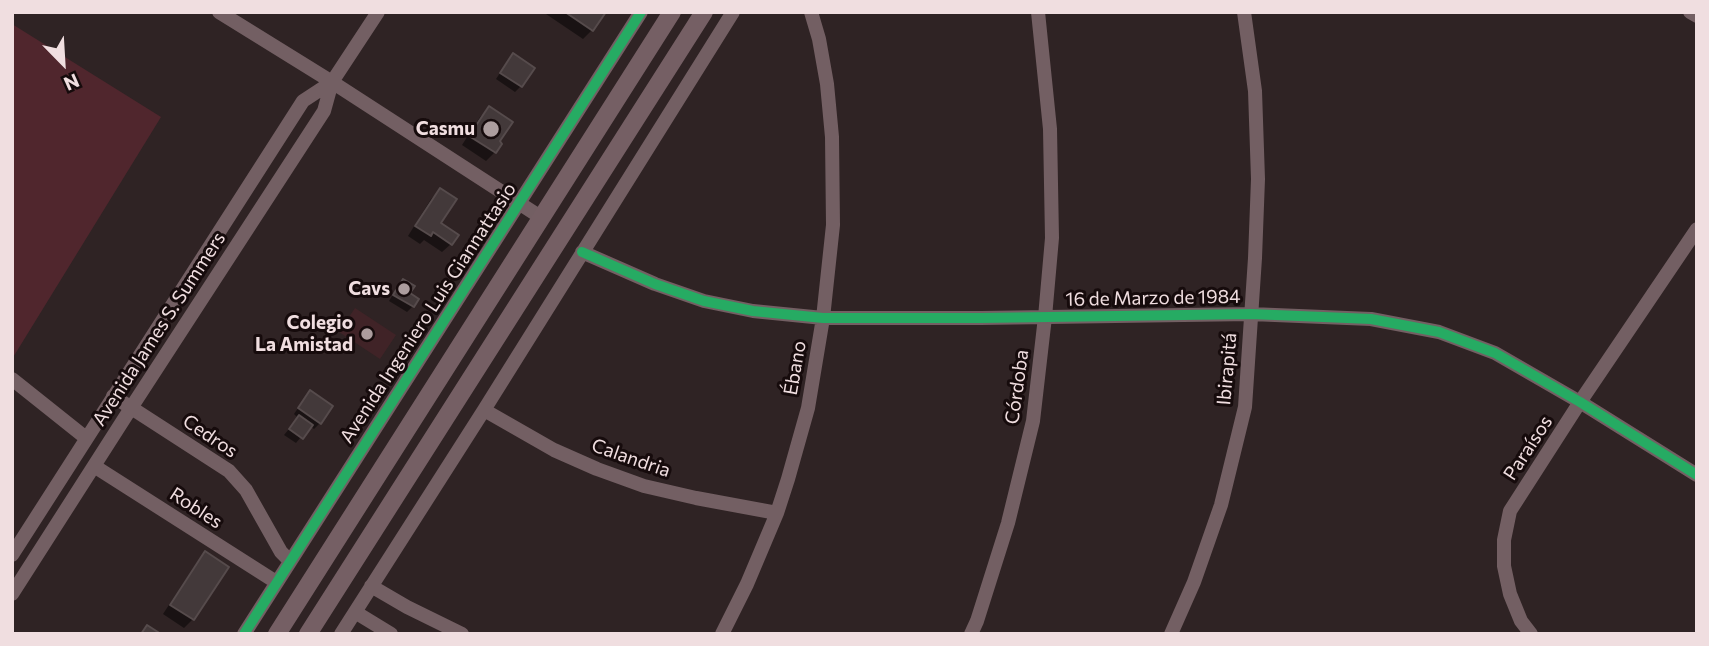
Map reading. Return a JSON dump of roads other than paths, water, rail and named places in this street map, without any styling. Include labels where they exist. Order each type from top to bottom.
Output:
[{"type":"main road","points":[[277,634],[673,12]]},
{"type":"main road","points":[[308,634],[704,12]]},
{"type":"street","points":[[219,12],[541,218]]},
{"type":"street","name":"Avenida James S. Summers","points":[[12,594],[324,111],[332,82],[378,12]]},
{"type":"street","name":"Avenida Ingeniero Luis Giannattasio","points":[[244,634],[641,12]]},
{"type":"street","points":[[341,634],[733,12]]},
{"type":"street","name":"Ébano","points":[[722,634],[747,584],[777,513],[788,479],[808,408],[823,318],[833,225],[831,137],[820,39],[811,12]]},
{"type":"street","name":"Córdoba","points":[[971,634],[1009,523],[1034,421],[1052,238],[1049,129],[1038,12]]},
{"type":"street","name":"Ibirapitá","points":[[1171,634],[1195,582],[1221,505],[1245,407],[1258,179],[1255,91],[1244,12]]},
{"type":"street","points":[[1690,12],[1697,16]]},
{"type":"street","name":"Avenida James S. Summers","points":[[12,555],[303,101],[332,82]]},
{"type":"street","name":"Paraísos","points":[[1531,634],[1521,621],[1510,594],[1504,566],[1504,540],[1510,511],[1697,229]]},
{"type":"street","name":"16 de Marzo de 1984","points":[[582,252],[655,284],[704,301],[753,311],[823,318],[1251,314],[1371,319],[1438,332],[1496,353],[1697,475]]},
{"type":"street","points":[[12,379],[86,438]]},
{"type":"street","name":"Cedros","points":[[113,396],[229,471],[246,490],[278,546],[290,561]]},
{"type":"street","name":"Calandria","points":[[484,410],[554,450],[621,478],[696,498],[777,513]]},
{"type":"street","name":"Robles","points":[[94,466],[276,582]]},
{"type":"street","points":[[371,586],[462,634]]},
{"type":"street","points":[[355,612],[391,634]]},
{"type":"place","name":"Casmu","points":[[491,129]]},
{"type":"place","name":"Cavs","points":[[404,289]]},
{"type":"place","name":"Colegio La Amistad","points":[[367,334]]}]
